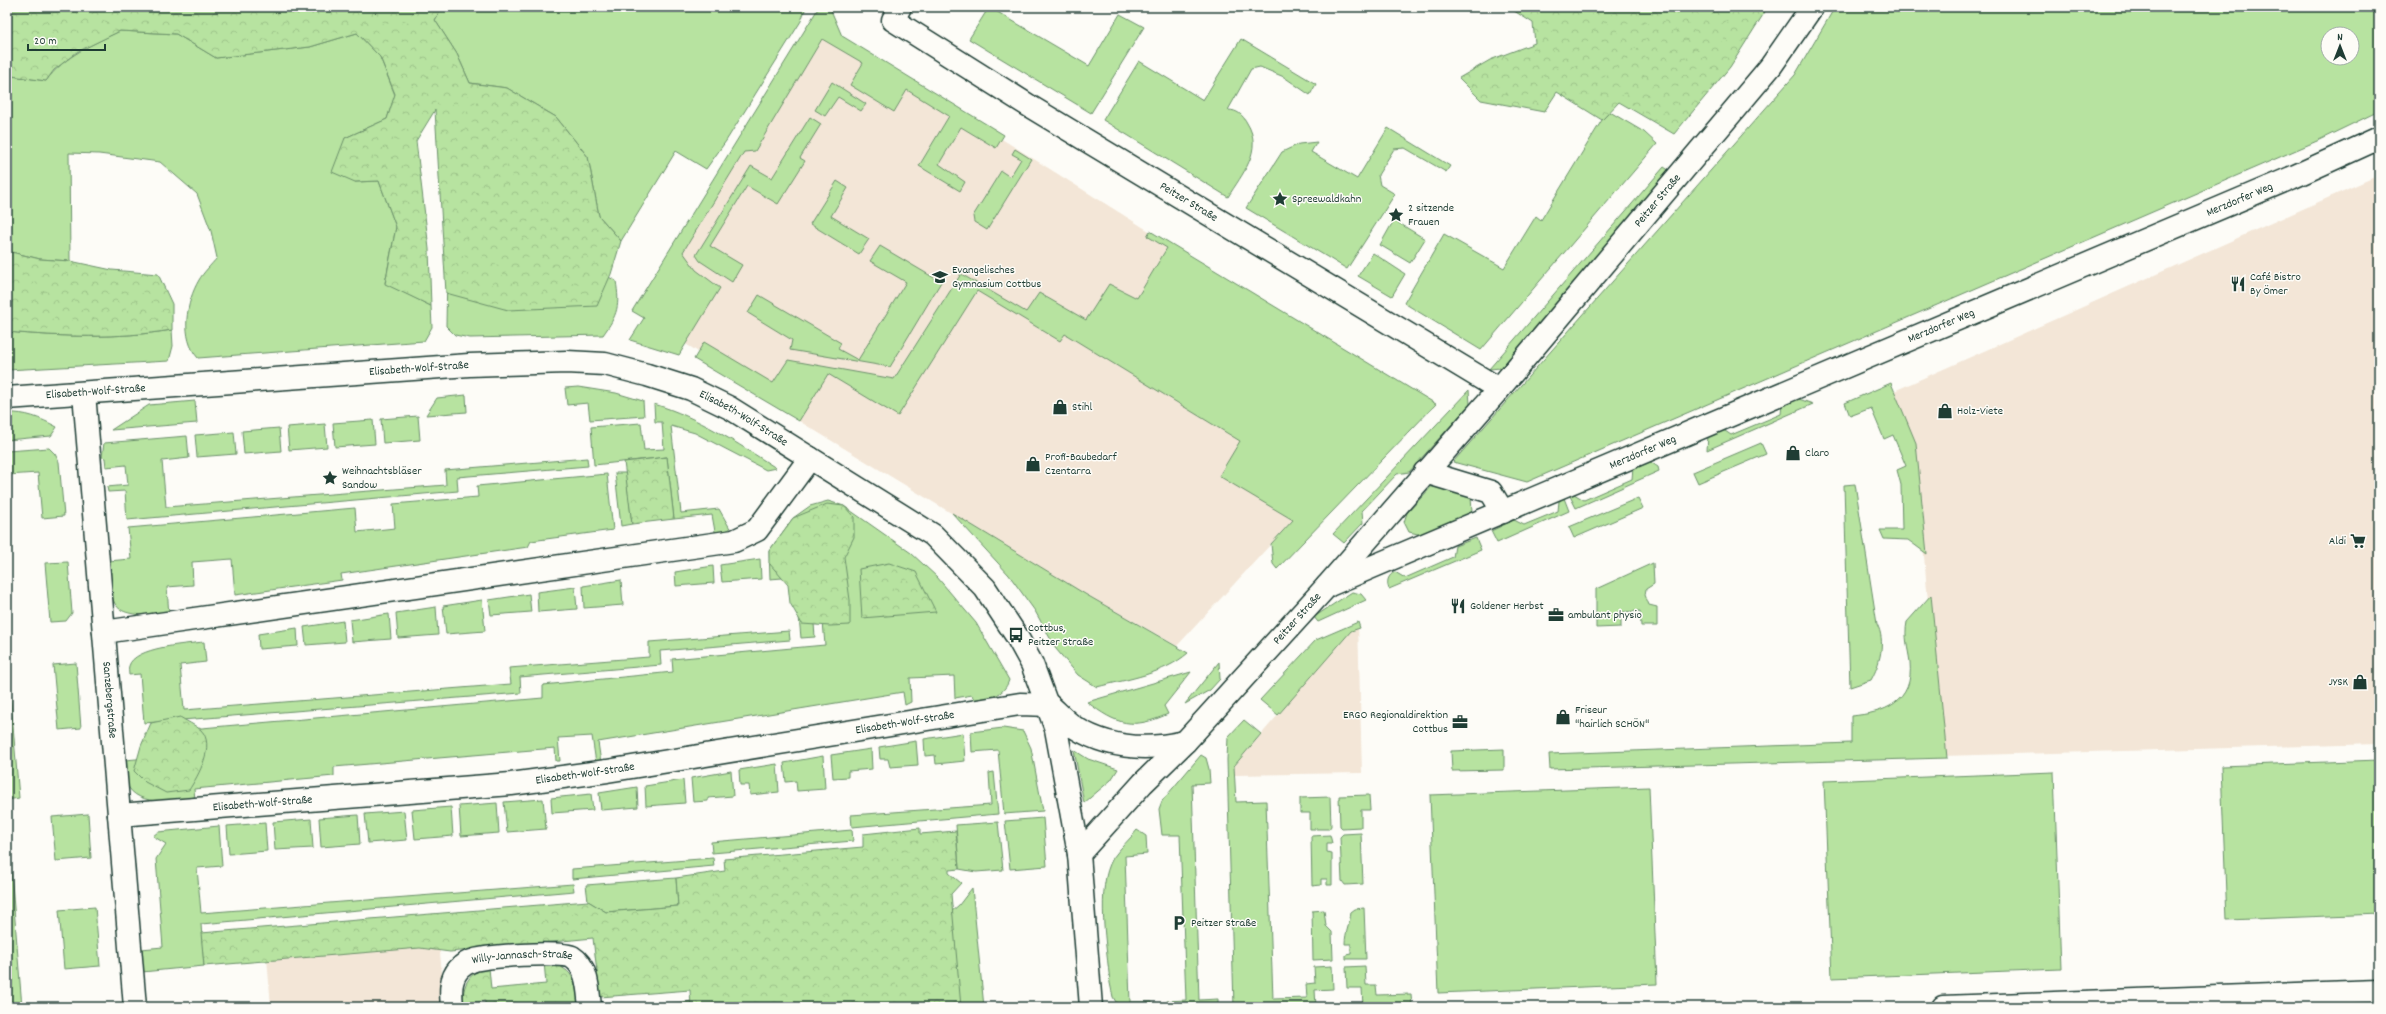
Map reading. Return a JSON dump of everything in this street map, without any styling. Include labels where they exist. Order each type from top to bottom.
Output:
[{"type":"street","name":"Peitzer Straße","points":[[900,7],[892,20],[1031,107],[1499,390]]},
{"type":"street","name":"Peitzer Straße","points":[[1079,854],[1143,782],[1185,742],[1327,586],[1425,472],[1499,390],[1771,66],[1812,7]]},
{"type":"street","name":"Merzdorfer Weg","points":[[1327,586],[2291,178],[2379,138]]},
{"type":"street","name":"Elisabeth-Wolf-Straße","points":[[7,398],[469,365],[567,362],[605,364],[691,389],[730,408],[933,535],[980,583],[1019,641],[1032,664],[1048,705],[1056,729],[1079,854]]},
{"type":"street","name":"Sanzebergstraße","points":[[84,393],[135,1007]]},
{"type":"street","points":[[104,632],[734,541],[757,530],[810,458]]},
{"type":"street","points":[[1425,472],[1492,492],[1503,512]]},
{"type":"street","name":"Elisabeth-Wolf-Straße","points":[[119,815],[511,784],[615,770],[1020,704],[1048,705],[1074,727],[1106,741],[1134,748],[1159,748],[1185,742]]},
{"type":"street","points":[[1079,854],[1091,1007]]},
{"type":"street","name":"Willy-Jannasch-Straße","points":[[452,1007],[452,982],[459,969],[472,960],[552,953],[571,956],[580,966],[587,981],[590,1007]]},
{"type":"street","points":[[1943,1007],[2379,991]]},
{"type":"shaded area","name":"Evangelisches Gymnasium Cottbus","points":[[816,23],[1173,246],[1436,404],[1293,520],[1177,646],[1085,594],[799,421],[801,416],[644,318]]},
{"type":"shaded area","points":[[2379,175],[2379,744],[1942,756],[1914,445],[1892,392]]},
{"type":"shaded area","points":[[1358,622],[1362,773],[1235,775],[1234,766]]},
{"type":"shaded area","points":[[439,942],[445,1007],[271,1007],[267,958]]},
{"type":"green space","points":[[8,7],[442,7],[435,20],[457,54],[470,83],[507,88],[556,117],[588,157],[599,216],[621,241],[611,274],[597,306],[508,310],[446,293],[435,110],[416,141],[429,249],[431,306],[385,284],[396,227],[379,181],[355,182],[332,172],[345,138],[387,119],[395,94],[380,57],[357,33],[310,47],[216,58],[176,34],[120,31],[77,52],[54,70],[46,81],[12,76],[7,112]]},
{"type":"green space","points":[[442,7],[806,7],[801,21],[726,141],[706,169],[676,151],[621,241],[599,216],[588,157],[556,117],[507,88],[470,83],[457,54],[435,20]]},
{"type":"green space","points":[[819,7],[830,8],[842,36],[1004,135],[996,148],[961,127],[939,164],[965,182],[960,191],[919,166],[949,116],[907,90],[894,112],[850,85],[863,63],[822,39],[755,151],[744,152],[683,252],[696,270],[720,288],[679,355],[630,340],[644,318],[632,311]]},
{"type":"green space","points":[[989,7],[1089,66],[1120,14],[1144,27],[1091,113],[969,39]]},
{"type":"green space","points":[[1508,7],[1768,7],[1730,67],[1674,134],[1619,102],[1602,120],[1557,92],[1544,112],[1481,100],[1459,78],[1490,60],[1535,43],[1533,23]]},
{"type":"green space","points":[[1835,7],[2379,7],[2379,111],[2317,141],[1527,482],[1453,462],[1795,75]]},
{"type":"green space","points":[[120,31],[176,34],[216,58],[310,47],[357,33],[380,57],[395,95],[387,119],[345,138],[355,182],[379,181],[396,227],[385,283],[431,306],[432,327],[424,341],[198,358],[192,350],[189,340],[187,330],[188,309],[194,289],[199,280],[217,258],[211,231],[197,194],[160,162],[99,154],[69,153],[70,261],[40,259],[7,251],[7,112],[12,76],[46,81],[61,64],[89,46]]},
{"type":"green space","points":[[1241,39],[1316,84],[1310,95],[1284,77],[1260,67],[1251,69],[1228,110],[1237,112],[1242,115],[1245,120],[1252,133],[1252,152],[1245,171],[1228,197],[1103,120],[1139,61],[1203,100]]},
{"type":"green space","points":[[832,82],[866,104],[861,111],[838,97],[825,116],[815,110]]},
{"type":"green space","points":[[1610,112],[1644,132],[1657,144],[1481,350],[1404,303],[1444,234],[1504,268],[1536,216],[1541,220],[1602,120]]},
{"type":"green space","points":[[810,117],[821,124],[800,158],[805,161],[778,204],[747,186],[710,246],[742,265],[732,282],[700,261],[696,255],[751,166],[772,178]]},
{"type":"green space","points":[[1388,128],[1450,166],[1446,172],[1405,148],[1394,149],[1378,175],[1380,185],[1395,194],[1347,269],[1246,208],[1282,152],[1299,144],[1317,142],[1311,152],[1357,179]]},
{"type":"green space","points":[[1015,149],[1031,159],[987,230],[974,222],[973,216],[1001,171],[1010,177],[1021,159],[1012,154]]},
{"type":"green space","points":[[1664,167],[1670,171],[1501,368],[1489,369]]},
{"type":"green space","points":[[837,181],[848,188],[831,216],[869,239],[859,254],[810,224]]},
{"type":"green space","points":[[1394,220],[1425,239],[1410,263],[1380,245]]},
{"type":"green space","points":[[1150,231],[1436,404],[1277,569],[1273,564],[1271,544],[1293,520],[1219,476],[1240,441],[1065,334],[1060,341],[977,291],[898,416],[828,374],[799,421],[694,359],[704,342],[773,383],[788,360],[894,379],[961,274],[1026,312],[1039,293],[1086,320],[1109,284],[1137,298],[1167,248],[1147,236]]},
{"type":"green space","points":[[880,246],[941,282],[890,367],[790,350],[792,340],[748,313],[759,295],[841,343],[838,349],[858,360],[906,282],[870,261]]},
{"type":"green space","points":[[7,251],[40,259],[70,261],[112,270],[158,274],[172,304],[172,330],[110,336],[48,335],[7,332]]},
{"type":"green space","points":[[1373,253],[1405,274],[1392,296],[1358,276]]},
{"type":"green space","points":[[447,270],[605,275],[616,281],[618,297],[617,310],[603,335],[470,338],[455,335],[446,326]]},
{"type":"green space","points":[[172,330],[173,346],[169,361],[7,370],[7,332],[48,335],[110,336]]},
{"type":"green space","points":[[1891,383],[1916,443],[1927,554],[1908,540],[1884,539],[1880,530],[1902,530],[1901,485],[1897,470],[1906,466],[1893,435],[1884,439],[1871,408],[1850,416],[1845,403]]},
{"type":"green space","points":[[578,387],[616,393],[643,401],[644,416],[590,420],[588,403],[567,405],[565,388]]},
{"type":"green space","points":[[1469,390],[1470,404],[1409,472],[1397,474],[1362,511],[1363,523],[1344,543],[1333,534]]},
{"type":"green space","points":[[466,395],[467,412],[426,415],[437,398]]},
{"type":"green space","points":[[1796,398],[1813,404],[1707,450],[1708,436],[1722,429],[1731,435],[1781,414],[1782,404]]},
{"type":"green space","points":[[195,401],[197,423],[111,430],[149,405]]},
{"type":"green space","points":[[654,404],[670,409],[702,423],[776,468],[766,470],[695,433],[671,426],[681,513],[719,509],[732,532],[716,537],[712,515],[674,519],[667,457],[594,465],[591,427],[641,423],[644,450],[664,449],[662,422],[655,422]]},
{"type":"green space","points":[[7,413],[33,416],[57,427],[51,436],[7,440]]},
{"type":"green space","points":[[418,416],[420,440],[383,443],[381,419]]},
{"type":"green space","points":[[373,420],[375,444],[335,447],[333,423]]},
{"type":"green space","points":[[325,424],[327,447],[289,450],[287,427]]},
{"type":"green space","points":[[279,428],[281,451],[244,454],[242,431]]},
{"type":"green space","points":[[234,432],[236,454],[197,457],[195,435]]},
{"type":"green space","points":[[187,436],[189,458],[162,461],[166,507],[446,485],[445,470],[587,458],[588,466],[457,477],[458,491],[127,520],[125,491],[108,492],[107,487],[128,485],[126,465],[106,467],[105,458],[102,457],[104,443]]},
{"type":"green space","points":[[1761,443],[1766,454],[1698,483],[1693,472]]},
{"type":"green space","points":[[49,448],[55,454],[59,462],[64,516],[42,518],[38,473],[7,475],[7,451]]},
{"type":"green space","points":[[667,457],[674,519],[632,524],[624,462]]},
{"type":"green space","points":[[1649,461],[1658,467],[1659,471],[1576,508],[1570,496],[1574,494],[1584,500],[1632,479],[1633,468]]},
{"type":"green space","points":[[615,473],[626,473],[632,524],[621,526]]},
{"type":"green space","points":[[607,474],[613,530],[531,541],[528,547],[341,574],[342,580],[235,595],[232,559],[192,562],[193,585],[167,587],[169,616],[126,612],[119,608],[114,602],[111,593],[108,561],[131,559],[128,528],[355,508],[357,532],[395,528],[393,504],[478,497],[477,486]]},
{"type":"green space","points":[[1855,484],[1877,624],[1880,631],[1881,652],[1877,667],[1871,680],[1850,687],[1844,485]]},
{"type":"green space","points":[[1433,485],[1471,497],[1472,512],[1422,535],[1409,532],[1404,522],[1407,513]]},
{"type":"green space","points":[[1564,498],[1569,511],[1497,543],[1491,531],[1514,520],[1524,525],[1558,511],[1559,501]]},
{"type":"green space","points":[[1638,498],[1643,508],[1574,538],[1569,527]]},
{"type":"green space","points":[[828,501],[844,506],[911,553],[937,577],[976,623],[1009,680],[1004,690],[996,696],[975,702],[972,695],[955,698],[954,676],[910,678],[911,702],[905,705],[903,692],[598,742],[601,763],[596,763],[592,736],[558,738],[560,761],[556,761],[555,748],[334,767],[334,776],[194,789],[195,800],[154,801],[144,799],[136,795],[129,788],[125,779],[125,760],[147,758],[145,733],[543,698],[543,685],[673,672],[672,659],[825,645],[819,575],[770,579],[769,551],[793,518],[810,506]]},
{"type":"green space","points":[[827,504],[844,506],[854,517],[854,537],[844,557],[850,600],[850,625],[830,626],[802,624],[790,603],[788,585],[769,563],[769,551],[793,518]]},
{"type":"green space","points":[[952,513],[1085,594],[1188,653],[1157,671],[1097,687],[1078,675],[1056,649],[1035,611],[1009,575]]},
{"type":"green space","points":[[1476,538],[1481,550],[1389,589],[1388,579],[1393,573],[1395,572],[1405,578],[1453,557],[1455,546]]},
{"type":"green space","points":[[760,559],[761,579],[722,582],[720,565]]},
{"type":"green space","points":[[68,562],[72,613],[66,621],[50,622],[45,563]]},
{"type":"green space","points":[[889,563],[916,572],[936,612],[862,618],[859,569]]},
{"type":"green space","points":[[1653,563],[1654,584],[1646,589],[1645,595],[1649,605],[1657,607],[1657,626],[1641,626],[1640,611],[1621,612],[1621,627],[1596,628],[1596,589]]},
{"type":"green space","points":[[713,566],[714,583],[676,586],[675,572]]},
{"type":"green space","points":[[621,580],[623,605],[584,608],[583,586]]},
{"type":"green space","points":[[811,583],[815,637],[801,638],[796,584]]},
{"type":"green space","points":[[575,587],[577,609],[538,612],[537,592]]},
{"type":"green space","points":[[1352,592],[1361,594],[1366,600],[1318,622],[1314,617]]},
{"type":"green space","points":[[529,594],[531,612],[491,615],[489,600]]},
{"type":"green space","points":[[1931,595],[1947,758],[1550,769],[1549,754],[1851,743],[1851,716],[1875,712],[1885,708],[1902,696],[1907,687],[1910,676],[1910,662],[1906,638],[1907,622]]},
{"type":"green space","points":[[482,600],[485,631],[446,634],[443,606]]},
{"type":"green space","points":[[436,607],[438,635],[398,638],[396,613]]},
{"type":"green space","points":[[389,614],[391,639],[352,642],[350,620]]},
{"type":"green space","points":[[343,621],[345,642],[306,645],[304,627]]},
{"type":"green space","points":[[1358,622],[1360,628],[1351,631],[1278,715],[1260,700],[1316,640]]},
{"type":"green space","points":[[297,628],[298,646],[259,649],[258,634]]},
{"type":"green space","points":[[789,631],[790,640],[660,651],[661,665],[520,677],[521,693],[144,723],[140,674],[129,675],[129,666],[133,660],[140,655],[174,645],[204,642],[206,662],[180,665],[184,710],[511,684],[509,668],[649,657],[649,642]]},
{"type":"green space","points":[[7,653],[19,798],[7,800]]},
{"type":"green space","points":[[1219,662],[1220,679],[1210,690],[1185,704]]},
{"type":"green space","points":[[76,663],[81,728],[59,730],[53,665]]},
{"type":"green space","points":[[1191,672],[1164,706],[1168,714],[1156,719],[1145,722],[1126,723],[1107,716],[1087,702]]},
{"type":"green space","points":[[180,717],[201,730],[205,736],[207,744],[206,752],[201,769],[189,790],[166,793],[145,782],[134,771],[141,746],[151,723]]},
{"type":"green space","points":[[1244,720],[1261,734],[1234,766],[1236,802],[1266,801],[1273,999],[1307,998],[1306,984],[1315,983],[1314,967],[1332,966],[1333,989],[1315,990],[1316,1007],[1234,1007],[1227,760],[1228,737]]},
{"type":"green space","points":[[1003,728],[1023,731],[1031,748],[1043,811],[1004,814],[998,750],[972,752],[971,732]]},
{"type":"green space","points":[[963,733],[965,761],[936,764],[935,755],[925,756],[924,739]]},
{"type":"green space","points":[[916,741],[918,765],[890,767],[888,759],[880,759],[879,747]]},
{"type":"green space","points":[[871,749],[872,769],[848,771],[848,777],[833,778],[831,755]]},
{"type":"green space","points":[[1504,749],[1504,770],[1452,771],[1451,751]]},
{"type":"green space","points":[[1074,750],[1088,759],[1118,769],[1111,780],[1084,803]]},
{"type":"green space","points":[[1201,755],[1206,758],[1209,769],[1210,783],[1192,784],[1199,1000],[1218,999],[1218,1006],[1167,1007],[1167,1001],[1186,1000],[1180,835],[1162,835],[1159,809],[1162,801]]},
{"type":"green space","points":[[823,756],[825,789],[797,791],[796,781],[786,782],[784,763]]},
{"type":"green space","points":[[2379,760],[2379,914],[2227,920],[2221,766]]},
{"type":"green space","points":[[777,764],[779,792],[750,795],[749,785],[740,785],[739,770]]},
{"type":"green space","points":[[731,771],[733,796],[708,798],[708,801],[693,802],[691,778]]},
{"type":"green space","points":[[994,772],[998,814],[852,827],[851,815],[991,805],[989,773]]},
{"type":"green space","points":[[2054,772],[2061,969],[1832,978],[1824,781]]},
{"type":"green space","points":[[683,780],[685,803],[646,806],[645,786]]},
{"type":"green space","points":[[637,787],[638,807],[601,810],[599,793]]},
{"type":"green space","points":[[1649,787],[1657,984],[1438,993],[1430,795]]},
{"type":"green space","points":[[591,794],[593,810],[552,813],[551,798]]},
{"type":"green space","points":[[1369,795],[1370,810],[1361,810],[1361,827],[1342,828],[1340,826],[1339,796]]},
{"type":"green space","points":[[1330,797],[1331,826],[1329,829],[1310,829],[1310,813],[1300,813],[1300,798]]},
{"type":"green space","points":[[543,799],[546,829],[507,832],[504,802]]},
{"type":"green space","points":[[497,803],[499,833],[461,836],[459,806]]},
{"type":"green space","points":[[451,807],[453,836],[415,839],[412,810]]},
{"type":"green space","points":[[404,811],[407,840],[368,843],[365,814]]},
{"type":"green space","points":[[88,814],[91,858],[56,861],[52,817]]},
{"type":"green space","points":[[358,815],[360,844],[321,847],[319,818]]},
{"type":"green space","points":[[1043,818],[1047,866],[1010,869],[1005,821]]},
{"type":"green space","points":[[311,819],[313,848],[275,850],[273,822]]},
{"type":"green space","points":[[7,821],[22,1007],[7,1007]]},
{"type":"green space","points":[[998,822],[1003,870],[976,872],[959,869],[956,825]]},
{"type":"green space","points":[[265,823],[267,851],[229,854],[227,826]]},
{"type":"green space","points":[[219,826],[222,866],[197,868],[201,913],[573,884],[574,891],[201,924],[204,966],[142,972],[141,949],[163,947],[156,859],[166,844],[153,836],[158,832]]},
{"type":"green space","points":[[920,828],[920,834],[956,831],[959,869],[949,870],[949,873],[961,883],[951,894],[961,1007],[691,1007],[690,990],[600,997],[593,938],[450,952],[420,948],[204,966],[201,933],[588,901],[606,912],[678,906],[676,878],[725,871],[724,859],[863,847],[863,834]]},
{"type":"green space","points":[[852,830],[853,841],[712,853],[711,842]]},
{"type":"green space","points":[[1137,830],[1146,836],[1147,854],[1125,856],[1130,1002],[1152,1002],[1152,1007],[1119,1007],[1113,997],[1110,983],[1103,902],[1108,871],[1113,858]]},
{"type":"green space","points":[[1361,833],[1363,884],[1345,885],[1342,881],[1340,837],[1343,834]]},
{"type":"green space","points":[[1330,835],[1332,843],[1327,843],[1327,852],[1332,853],[1332,885],[1327,885],[1327,879],[1321,879],[1321,885],[1312,886],[1311,836]]},
{"type":"green space","points":[[713,858],[714,866],[572,879],[572,869]]},
{"type":"green space","points":[[676,878],[678,906],[606,912],[588,901],[586,885]]},
{"type":"green space","points":[[972,888],[984,1007],[611,1007],[687,1002],[937,924],[959,905]]},
{"type":"green space","points":[[95,907],[100,966],[64,969],[59,910]]},
{"type":"green space","points":[[1364,908],[1366,959],[1346,959],[1346,955],[1351,954],[1351,944],[1345,944],[1351,912],[1355,909]]},
{"type":"green space","points":[[1324,910],[1326,926],[1332,932],[1333,959],[1313,960],[1312,911]]},
{"type":"green space","points":[[544,962],[568,971],[572,976],[579,1007],[485,1007],[485,1001],[463,1003],[464,990],[468,980],[472,975],[482,969],[489,968],[491,989],[546,984]]},
{"type":"green space","points":[[1365,966],[1366,985],[1376,985],[1377,995],[1411,994],[1412,1006],[1363,1007],[1362,988],[1347,988],[1346,967]]},
{"type":"place","name":"Spreewaldkahn","points":[[1280,199]]},
{"type":"place","name":"2 sitzende Frauen","points":[[1396,215]]},
{"type":"place","name":"Evangelisches Gymnasium Cottbus","points":[[940,277]]},
{"type":"place","name":"Café Bistro By Ömer","points":[[2238,284]]},
{"type":"place","name":"Stihl","points":[[1060,407]]},
{"type":"place","name":"Holz-Viete","points":[[1945,411]]},
{"type":"place","name":"Claro","points":[[1793,453]]},
{"type":"place","name":"Profi-Baubedarf Czentarra","points":[[1033,464]]},
{"type":"place","name":"Weihnachtsbläser Sandow","points":[[330,478]]},
{"type":"place","name":"Aldi","points":[[2358,541]]},
{"type":"place","name":"Goldener Herbst","points":[[1458,606]]},
{"type":"place","name":"ambulant physio","points":[[1556,615]]},
{"type":"place","name":"Cottbus, Peitzer Straße","points":[[1016,635]]},
{"type":"place","name":"JYSK","points":[[2360,682]]},
{"type":"place","name":"Friseur \"hairlich SCHÖN\"","points":[[1563,717]]},
{"type":"place","name":"ERGO Regionaldirektion Cottbus","points":[[1460,722]]},
{"type":"place","name":"Peitzer Straße","points":[[1179,923]]}]
